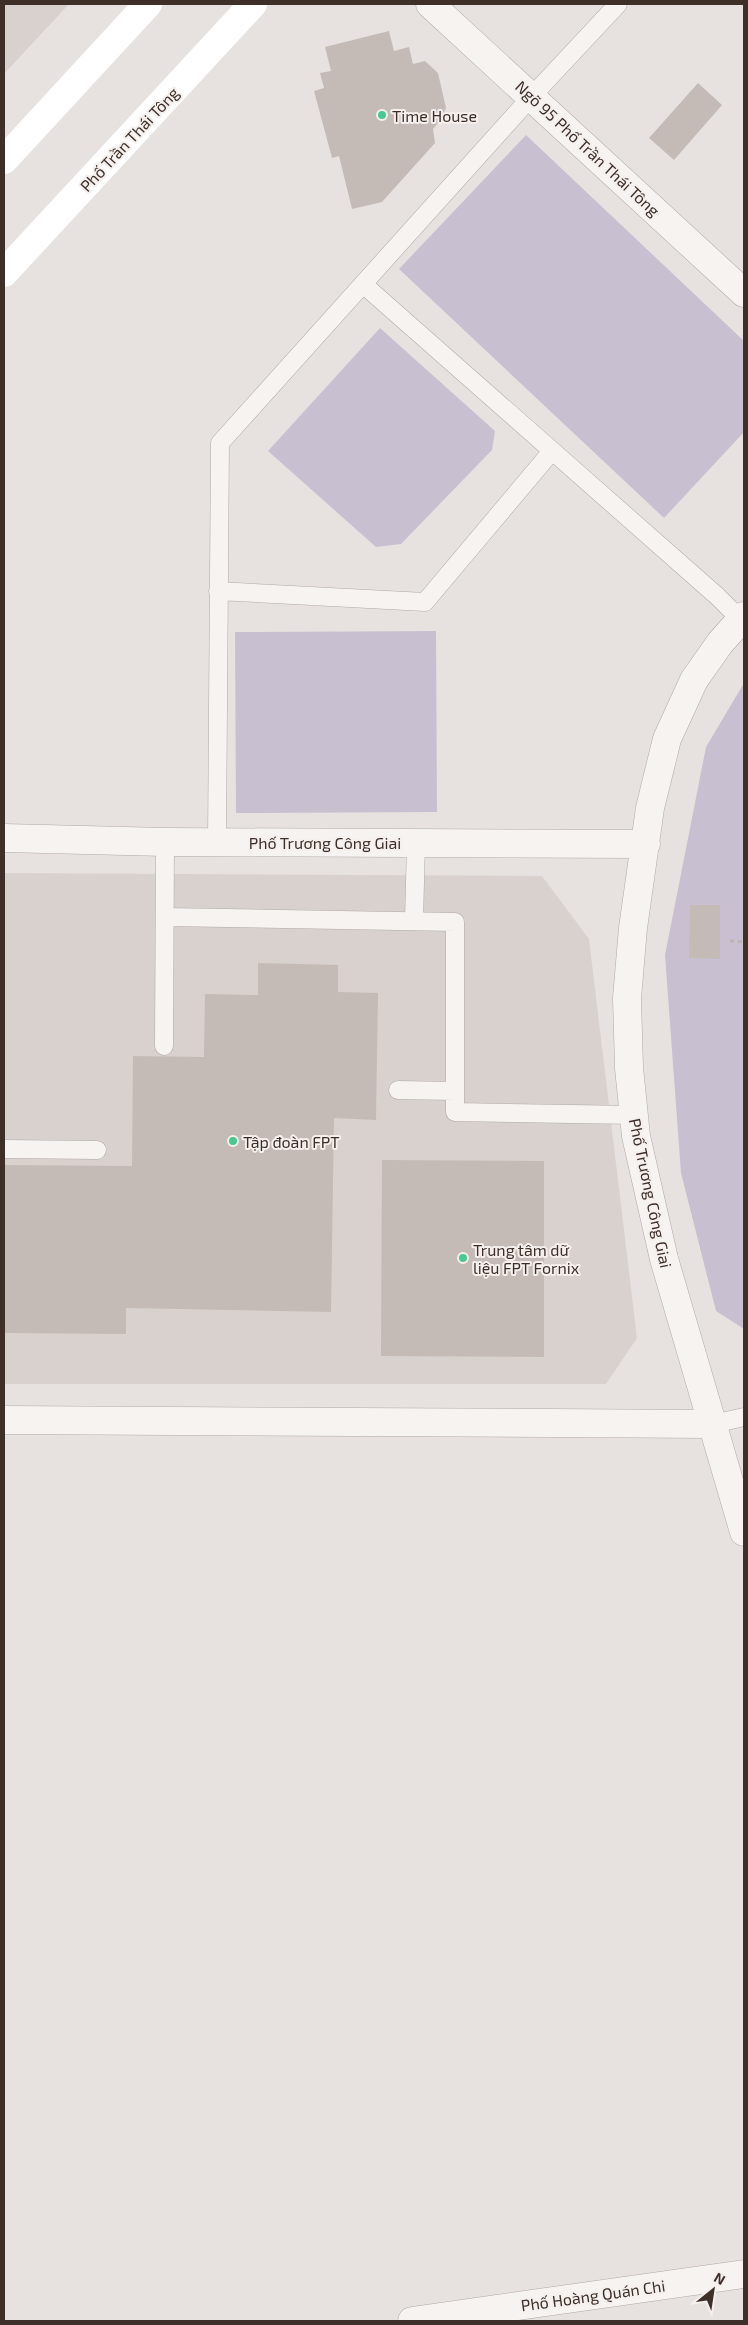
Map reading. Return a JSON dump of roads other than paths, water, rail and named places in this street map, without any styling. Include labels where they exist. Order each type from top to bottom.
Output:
[{"type":"main road","points":[[4,160],[148,4]]},
{"type":"main road","name":"Phố Trần Thái Tông","points":[[4,273],[254,4]]},
{"type":"street","name":"Ngõ 95 Phố Trần Thái Tông","points":[[430,4],[744,293]]},
{"type":"street","name":"Phố Trương Công Giai","points":[[743,618],[733,626],[694,680],[679,709],[667,739],[650,808],[633,928],[627,998],[629,1068],[636,1136],[664,1259],[744,1532]]},
{"type":"street","name":"Phố Trương Công Giai","points":[[4,838],[165,842],[646,844]]},
{"type":"street","points":[[4,1420],[713,1424]]},
{"type":"street","name":"Phố Hoàng Quán Chi","points":[[412,2321],[525,2313],[744,2274]]},
{"type":"lane","points":[[217,841],[220,443],[532,96],[618,4]]},
{"type":"lane","points":[[364,285],[743,618]]},
{"type":"lane","points":[[218,591],[425,602],[552,451]]},
{"type":"lane","points":[[164,1046],[165,842]]},
{"type":"lane","points":[[414,921],[416,843]]},
{"type":"lane","points":[[165,917],[455,922],[455,1112],[634,1115]]},
{"type":"lane","points":[[398,1090],[455,1091]]},
{"type":"lane","points":[[4,1149],[97,1150]]},
{"type":"lane","points":[[713,1424],[744,1417]]},
{"type":"place","name":"Time House","points":[[382,115]]},
{"type":"place","name":"Tập đoàn FPT","points":[[233,1141]]},
{"type":"place","name":"Trung tâm dữ liệu FPT Fornix","points":[[463,1258]]}]
